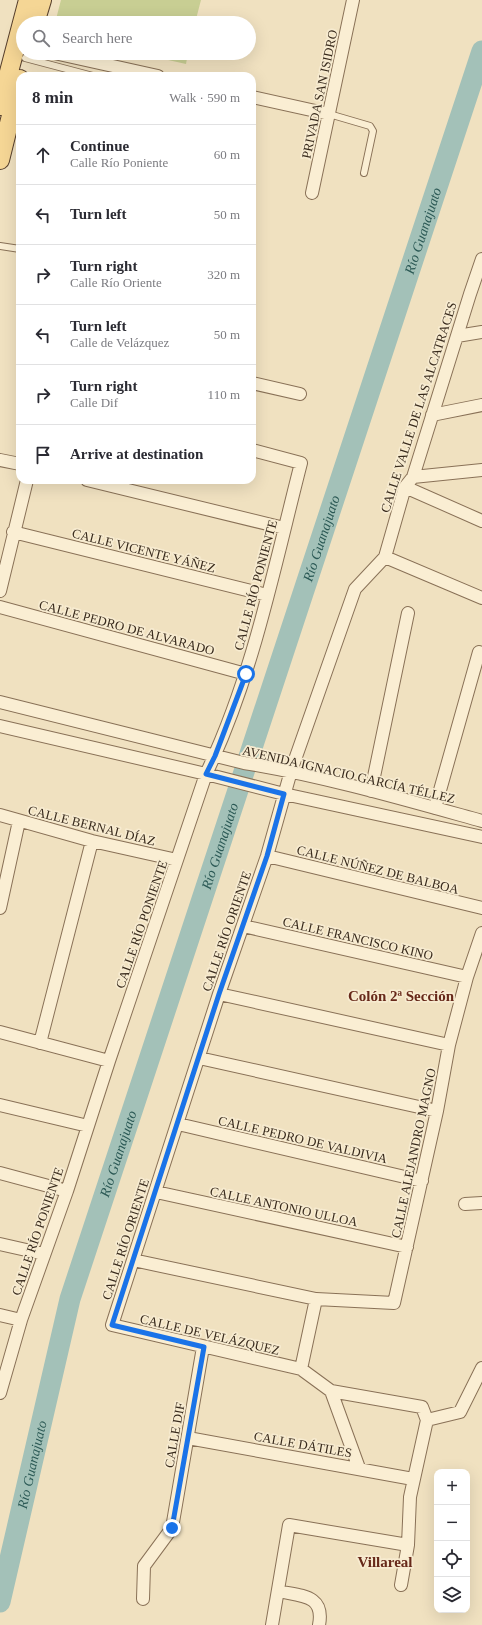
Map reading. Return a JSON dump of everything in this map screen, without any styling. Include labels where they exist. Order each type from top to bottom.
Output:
[{"type":"main road","points":[[23,16],[28,0]]},
{"type":"main road","points":[[37,16],[42,0]]},
{"type":"main road","points":[[0,106],[2,88],[16,41]]},
{"type":"main road","points":[[22,72],[25,60]]},
{"type":"main road","points":[[0,160],[16,95]]},
{"type":"street","name":"PRIVADA SAN ISIDRO","points":[[312,193],[353,0]]},
{"type":"street","points":[[86,60],[140,72]]},
{"type":"street","points":[[256,98],[329,114]]},
{"type":"street","name":"CALLE VALLE DE LAS ALCATRACES","points":[[385,557],[481,264]]},
{"type":"street","points":[[457,336],[482,332]]},
{"type":"street","points":[[256,384],[300,394]]},
{"type":"street","points":[[432,415],[482,405]]},
{"type":"street","name":"CALLE RÍO PONIENTE","points":[[0,1391],[21,1320],[88,1126],[108,1061],[208,775],[246,674],[302,463],[256,451]]},
{"type":"street","points":[[0,460],[16,463]]},
{"type":"street","points":[[409,482],[482,470]]},
{"type":"street","points":[[409,482],[482,521]]},
{"type":"street","points":[[0,591],[13,532],[26,484]]},
{"type":"street","points":[[103,484],[284,528]]},
{"type":"street","name":"CALLE VICENTE YÁÑEZ","points":[[13,532],[267,595]]},
{"type":"street","points":[[385,557],[482,598]]},
{"type":"street","name":"CALLE RÍO ORIENTE","points":[[112,1325],[219,994],[267,856],[286,770],[355,589],[385,557]]},
{"type":"street","name":"CALLE PEDRO DE ALVARADO","points":[[0,607],[246,674]]},
{"type":"street","points":[[371,791],[408,613]]},
{"type":"street","points":[[435,808],[479,652]]},
{"type":"street","name":"AVENIDA IGNACIO GARCÍA TÉLLEZ","points":[[0,702],[244,763],[286,770],[482,821]]},
{"type":"street","points":[[0,726],[280,793],[482,837]]},
{"type":"street","name":"CALLE BERNAL DÍAZ","points":[[0,815],[92,841],[178,860]]},
{"type":"street","points":[[0,908],[19,821]]},
{"type":"street","points":[[40,1043],[92,841]]},
{"type":"street","name":"CALLE NÚÑEZ DE BALBOA","points":[[267,856],[482,908]]},
{"type":"street","name":"CALLE FRANCISCO KINO","points":[[243,926],[467,978]]},
{"type":"street","name":"CALLE ALEJANDRO MAGNO","points":[[132,1260],[316,1299],[394,1303],[437,1111],[449,1045],[467,978],[482,933]]},
{"type":"street","points":[[219,994],[449,1045]]},
{"type":"street","points":[[0,1032],[108,1061]]},
{"type":"street","points":[[199,1058],[437,1111]]},
{"type":"street","points":[[0,1105],[88,1126]]},
{"type":"street","name":"CALLE PEDRO DE VALDIVIA","points":[[178,1124],[422,1181]]},
{"type":"street","points":[[0,1173],[66,1191]]},
{"type":"street","name":"CALLE ANTONIO ULLOA","points":[[156,1192],[407,1247]]},
{"type":"street","points":[[465,1204],[482,1203]]},
{"type":"street","points":[[0,1244],[44,1254]]},
{"type":"street","points":[[316,1299],[301,1369],[331,1391],[422,1407],[427,1420],[410,1497],[408,1545],[401,1585]]},
{"type":"street","points":[[0,1315],[21,1320]]},
{"type":"street","name":"CALLE DE VELÁZQUEZ","points":[[112,1325],[301,1369]]},
{"type":"street","name":"CALLE DIF","points":[[143,1599],[144,1566],[172,1528],[204,1347]]},
{"type":"street","points":[[427,1420],[460,1412],[482,1368]]},
{"type":"street","points":[[331,1391],[358,1468]]},
{"type":"street","name":"CALLE DÁTILES","points":[[188,1438],[413,1479]]},
{"type":"street","points":[[272,1625],[289,1525],[408,1545]]},
{"type":"street","points":[[278,1591],[310,1597],[318,1605],[321,1623]]},
{"type":"lane","points":[[42,60],[80,72]]},
{"type":"lane","points":[[329,114],[370,126],[373,131],[364,174]]},
{"type":"lane","points":[[0,246],[16,248]]},
{"type":"green space","points":[[61,0],[201,0],[197,16],[57,16]]},
{"type":"green space","points":[[168,60],[187,60],[186,64]]},
{"type":"waterway","name":"Río Guanajuato","points":[[0,1602],[70,1299],[482,51]]},
{"type":"district","name":"Colón 2ª Sección","points":[[401,996]]},
{"type":"district","name":"Villareal","points":[[385,1562]]},
{"type":"route","points":[[172,1528],[204,1347],[112,1325],[219,994],[267,856],[284,794],[206,774],[215,756],[246,674]]}]
